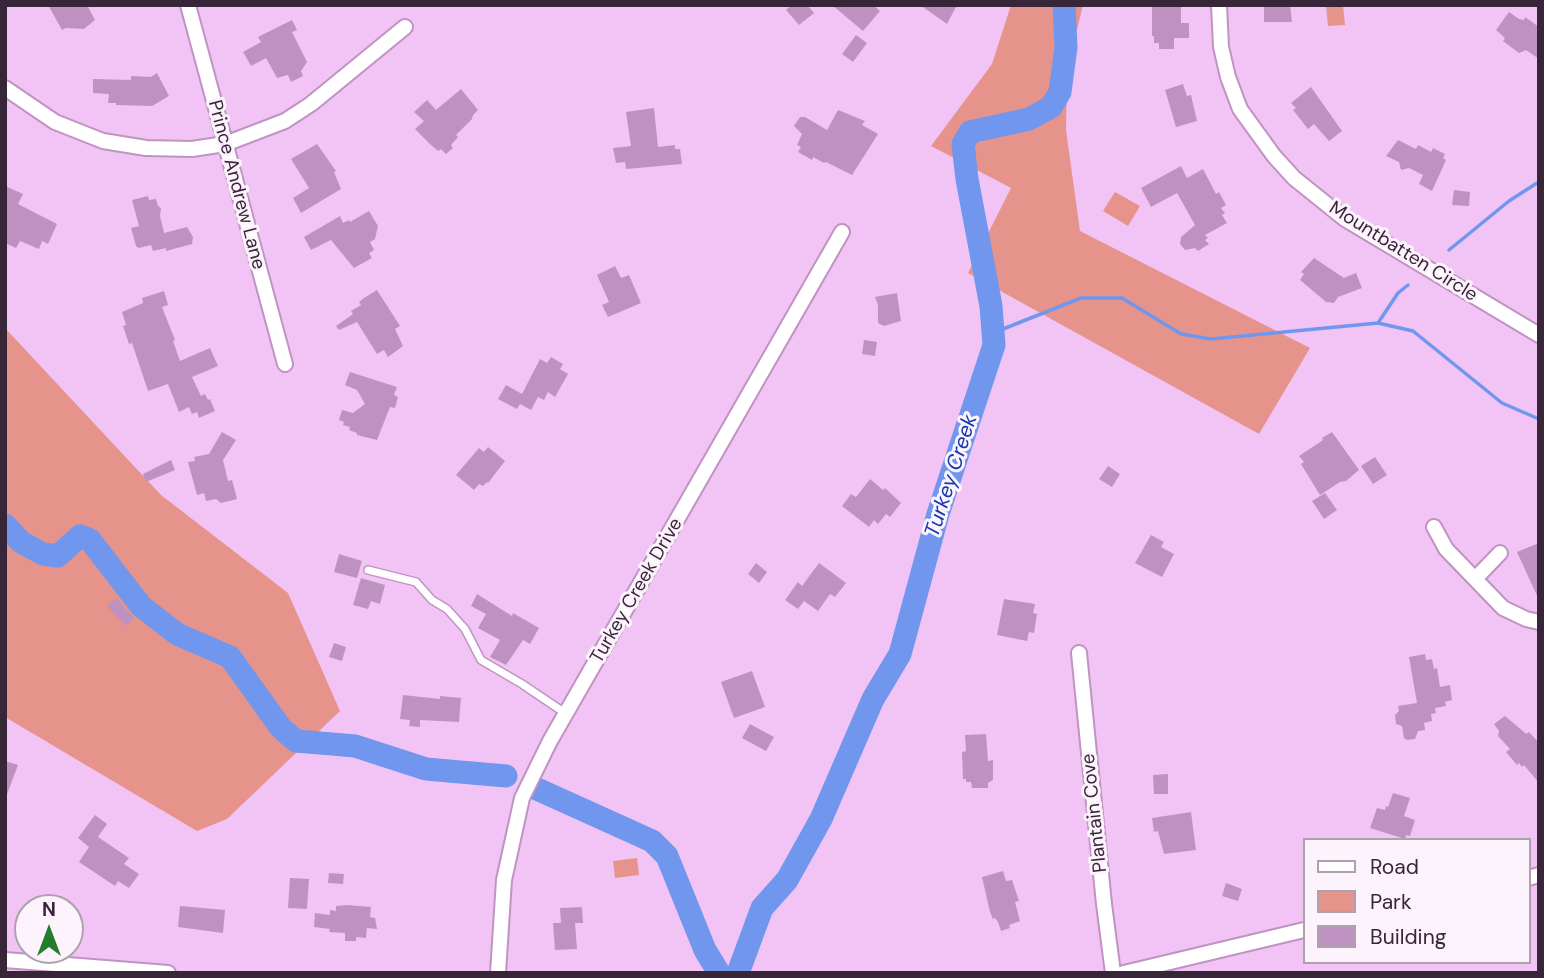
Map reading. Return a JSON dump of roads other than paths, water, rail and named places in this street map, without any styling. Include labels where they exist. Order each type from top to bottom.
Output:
[{"type":"street","name":"Prince Andrew Lane","points":[[188,5],[285,364]]},
{"type":"street","name":"Mountbatten Circle","points":[[1219,5],[1221,47],[1240,109],[1274,156],[1294,178],[1345,219],[1539,335]]},
{"type":"street","points":[[5,88],[55,122],[103,141],[157,149],[192,149],[225,144],[285,121],[311,104],[405,27]]},
{"type":"street","name":"Turkey Creek Drive","points":[[498,973],[505,880],[522,798],[546,748],[842,232]]},
{"type":"street","points":[[1434,527],[1446,549],[1503,608],[1539,622]]},
{"type":"street","points":[[1475,579],[1500,553]]},
{"type":"street","name":"Plantain Cove","points":[[1079,653],[1102,890],[1113,973]]},
{"type":"street","points":[[1124,973],[1302,930]]},
{"type":"street","points":[[5,960],[168,973]]},
{"type":"lane","points":[[368,570],[416,582],[465,629],[481,660],[566,714]]},
{"type":"waterway","name":"Turkey Creek","points":[[738,973],[762,908],[787,880],[821,819],[873,699],[900,654],[938,514],[994,345],[991,306],[963,144],[970,132],[1029,119],[1051,107],[1060,92],[1066,47],[1064,5]]},
{"type":"waterway","points":[[1449,250],[1509,201],[1537,183]]},
{"type":"waterway","points":[[1378,323],[1398,293],[1408,285]]},
{"type":"waterway","points":[[993,333],[1081,298],[1122,298],[1181,334],[1211,339],[1378,323],[1413,331],[1502,403],[1539,419]]},
{"type":"waterway","points":[[5,525],[21,542],[43,554],[58,556],[80,536],[90,540],[141,606],[177,634],[230,657],[281,728],[296,741],[355,746],[426,769],[506,776]]},
{"type":"waterway","points":[[537,789],[652,841],[667,856],[705,950],[719,973]]}]
